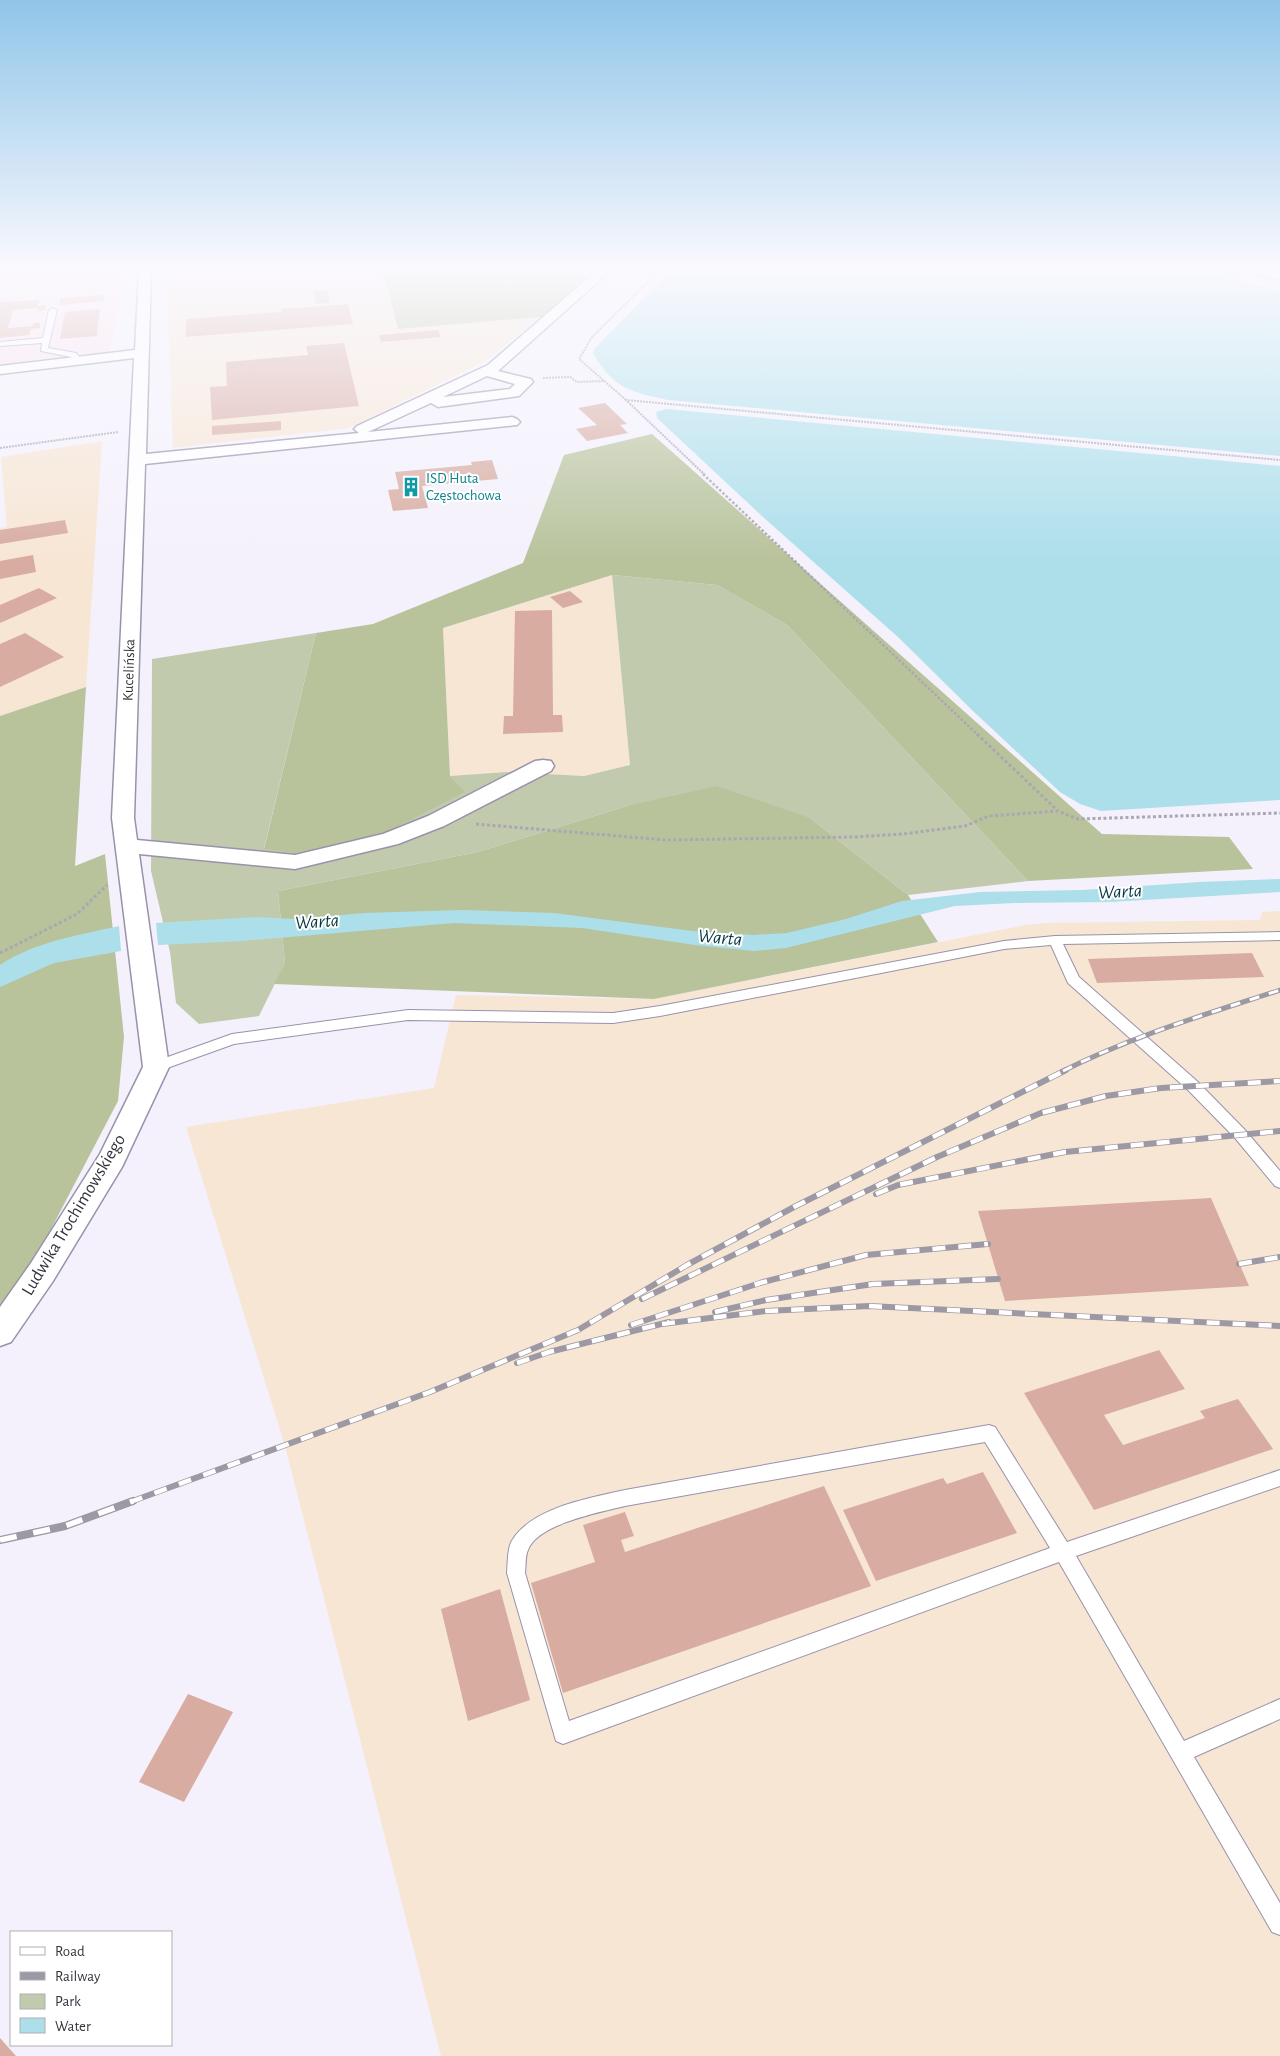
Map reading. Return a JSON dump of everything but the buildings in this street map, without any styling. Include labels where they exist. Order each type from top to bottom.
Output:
[{"type":"street","points":[[0,370],[24,367]]},
{"type":"street","name":"Kucelińska","points":[[141,367],[123,818],[156,1067]]},
{"type":"street","points":[[344,438],[494,367]]},
{"type":"street","points":[[486,372],[526,382]]},
{"type":"street","points":[[418,404],[514,393],[526,382]]},
{"type":"street","points":[[137,460],[512,422]]},
{"type":"street","points":[[128,855],[295,862],[390,839],[436,821],[542,766]]},
{"type":"street","name":"Ludwika Trochimowskiego","points":[[0,1332],[42,1272],[112,1159],[156,1067]]},
{"type":"lane","points":[[156,1067],[232,1039],[408,1015],[613,1018],[660,1011],[1004,945],[1055,940],[1280,936]]},
{"type":"lane","points":[[1055,940],[1073,980],[1193,1086],[1240,1134],[1280,1182]]},
{"type":"lane","points":[[1280,1478],[1063,1552],[563,1734],[516,1573],[519,1545],[537,1526],[579,1509],[625,1498],[989,1433],[1063,1552],[1280,1924]]},
{"type":"lane","points":[[1180,1753],[1280,1709]]},
{"type":"path","points":[[588,367],[626,400],[1058,811],[1078,819],[1280,813]]},
{"type":"path","points":[[526,382],[557,376],[570,377],[577,382],[604,381]]},
{"type":"path","points":[[626,400],[1280,460]]},
{"type":"path","points":[[0,448],[139,430]]},
{"type":"path","points":[[436,821],[666,840],[903,834],[965,826],[989,816],[1058,811]]},
{"type":"path","points":[[0,954],[77,914],[128,855]]},
{"type":"shaded area","points":[[170,367],[473,367],[349,428],[173,448]]},
{"type":"shaded area","points":[[102,441],[86,687],[0,716],[0,528],[7,527],[1,457]]},
{"type":"shaded area","points":[[612,575],[630,765],[584,776],[506,772],[450,776],[443,628]]},
{"type":"shaded area","points":[[1280,911],[1280,2056],[441,2056],[285,1446],[186,1127],[434,1088],[456,995],[654,999],[1026,925],[1045,923],[1260,920],[1262,912]]},
{"type":"green space","points":[[652,434],[1102,834],[1229,837],[1253,869],[1028,881],[787,625],[717,585],[612,575],[443,628],[450,776],[465,792],[385,833],[295,853],[264,849],[316,633],[373,624],[523,563],[564,455]]},
{"type":"green space","points":[[612,575],[717,585],[787,625],[1028,881],[908,895],[810,818],[627,806],[478,852],[278,891],[285,963],[259,1016],[199,1024],[176,1003],[170,952],[151,871],[152,659],[316,633],[264,848],[464,792],[450,776],[506,772],[584,776],[630,765]]},
{"type":"green space","points":[[86,687],[75,866],[105,854],[124,1037],[118,1101],[50,1231],[0,1312],[0,716]]},
{"type":"green space","points":[[717,786],[810,818],[908,895],[938,942],[654,999],[274,984],[285,963],[278,891],[478,852],[627,806]]},
{"type":"water","points":[[602,367],[1280,367],[1280,456],[668,400],[633,391],[624,387]]},
{"type":"water","points":[[666,409],[1280,466],[1280,800],[1101,811],[1080,804],[1060,792],[973,711],[899,638],[763,517],[657,418],[656,412]]},
{"type":"water","name":"Warta","points":[[1280,879],[1280,892],[1110,902],[955,906],[786,948],[754,951],[695,945],[582,928],[454,923],[242,941],[158,945],[156,923],[257,917],[294,919],[365,913],[463,910],[554,913],[692,931],[753,935],[787,933],[846,919],[902,901],[980,892],[1082,890]]},
{"type":"water","points":[[119,926],[121,951],[54,963],[0,987],[0,965],[13,957],[57,940]]},
{"type":"railway","points":[[1063,1071],[1143,1036],[1280,990]]},
{"type":"railway","points":[[130,1502],[430,1392],[578,1330],[687,1265],[794,1207],[1066,1070]]},
{"type":"railway","points":[[642,1299],[937,1157],[1041,1113],[1106,1096],[1161,1088],[1280,1081]]},
{"type":"railway","points":[[876,1194],[898,1185],[1065,1152],[1280,1131]]},
{"type":"railway","points":[[631,1325],[760,1283],[866,1255],[988,1244]]},
{"type":"railway","points":[[1239,1264],[1280,1257]]},
{"type":"railway","points":[[715,1312],[766,1300],[873,1284],[998,1279]]},
{"type":"railway","points":[[662,1324],[766,1311],[869,1306],[1280,1326]]},
{"type":"railway","points":[[517,1363],[549,1352],[669,1322]]},
{"type":"railway","points":[[0,1540],[65,1526],[133,1501]]},
{"type":"place","name":"ISD Huta Częstochowa","points":[[411,487]]}]
